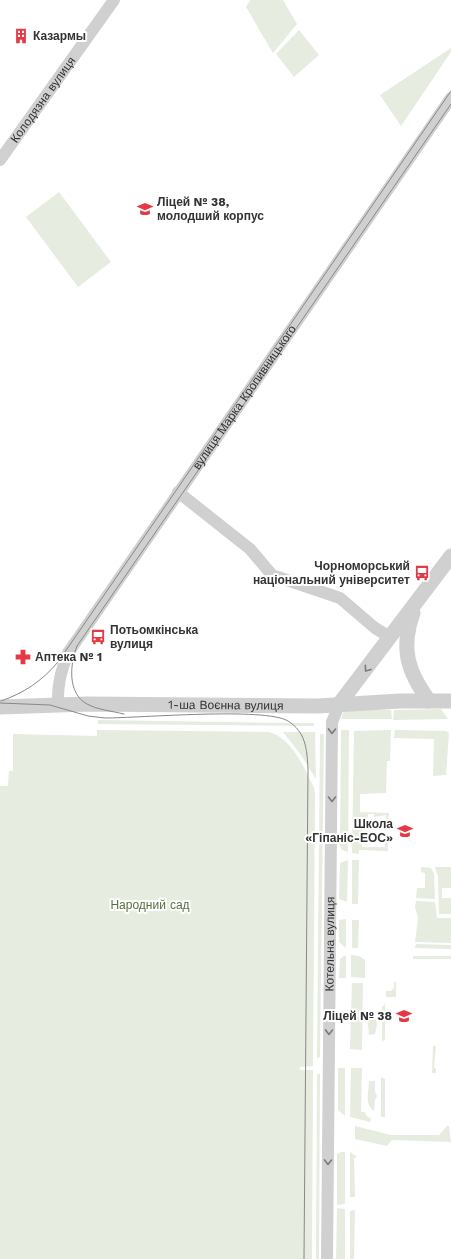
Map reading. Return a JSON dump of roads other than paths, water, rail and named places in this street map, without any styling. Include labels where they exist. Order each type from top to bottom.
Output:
[{"type":"street","name":"Колодязна вулиця","points":[[0,160],[114,0]]},
{"type":"street","name":"вулиця Марка Кропивницького","points":[[58,705],[57,690],[60,674],[68,653],[451,98]]},
{"type":"street","points":[[178,492],[250,549],[272,575],[340,598],[374,628],[390,637]]},
{"type":"street","points":[[340,703],[416,605],[451,556]]},
{"type":"street","points":[[416,605],[407,630],[406,655],[415,681],[429,701]]},
{"type":"street","name":"1-ша Воєнна вулиця","points":[[0,707],[58,705],[318,706],[340,703],[451,701]]},
{"type":"street","name":"Котельна вулиця","points":[[327,1259],[332,722],[340,703]]},
{"type":"tram line","points":[[1,701],[32,686],[46,675],[58,662],[451,91]]},
{"type":"tram line","points":[[124,714],[91,706],[81,699],[76,693],[73,686],[72,669],[77,646],[451,104]]},
{"type":"tram line","points":[[0,703],[50,705],[88,716],[105,718],[201,714],[255,715],[275,717],[288,721],[299,730],[306,748],[308,769],[304,1259]]},
{"type":"place","name":"Казармы","points":[[21,36]]},
{"type":"place","name":"Ліцей № 38, молодший корпус","points":[[145,209]]},
{"type":"place","name":"Чорноморський національний університет","points":[[422,573]]},
{"type":"place","name":"Потьомкінська вулиця","points":[[98,637]]},
{"type":"place","name":"Аптека № 1","points":[[23,657]]},
{"type":"place","name":"Школа «Гіпаніс-ЕОС»","points":[[405,831]]},
{"type":"place","name":"Ліцей № 38","points":[[404,1016]]},
{"type":"park label","name":"Народний сад","points":[[150,905]]}]
